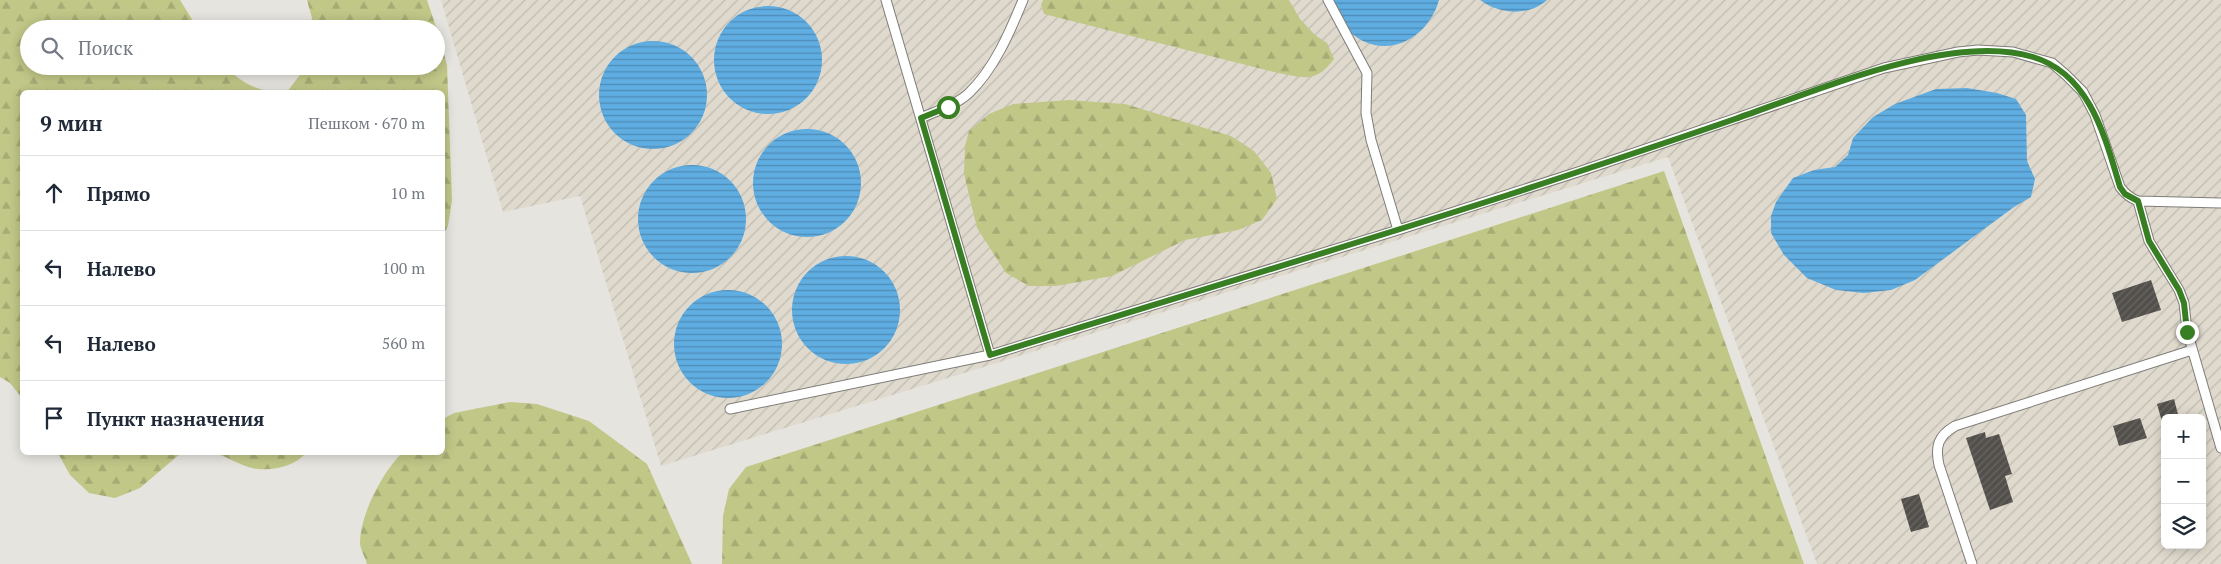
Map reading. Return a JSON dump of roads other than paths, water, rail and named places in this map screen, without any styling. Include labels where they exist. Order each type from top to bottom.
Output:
[{"type":"lane","points":[[886,0],[990,355]]},
{"type":"lane","points":[[921,118],[948,107],[968,94],[1000,49],[1023,0]]},
{"type":"lane","points":[[1328,0],[1367,73],[1366,113],[1371,140],[1398,230]]},
{"type":"lane","points":[[730,409],[990,355],[1398,230],[1581,171],[1884,68],[1978,50],[2013,52],[2033,57],[2052,64],[2066,75],[2083,92],[2096,115],[2120,187],[2125,194],[2138,201],[2221,203]]},
{"type":"lane","points":[[2138,201],[2149,241],[2179,290],[2184,303],[2185,323],[2221,448]]},
{"type":"lane","points":[[1972,564],[1939,465],[1936,448],[1939,438],[1944,433],[1955,426],[2192,350]]},
{"type":"water","points":[[1333,0],[1439,0],[1425,26],[1415,36],[1390,46],[1376,45],[1362,40],[1349,31]]},
{"type":"water","points":[[1480,0],[1547,0],[1531,9],[1514,12],[1496,8]]},
{"type":"water","points":[[768,6],[789,10],[806,22],[818,39],[822,60],[818,81],[806,98],[789,110],[768,114],[747,110],[730,98],[718,81],[714,60],[718,39],[730,22],[747,10]]},
{"type":"water","points":[[653,41],[674,45],[691,57],[703,74],[707,95],[703,116],[691,133],[674,145],[653,149],[632,145],[615,133],[603,116],[599,95],[603,74],[615,57],[632,45]]},
{"type":"water","points":[[1967,88],[1997,93],[2016,99],[2026,115],[2027,161],[2035,179],[2031,197],[2014,207],[1915,280],[1891,290],[1864,293],[1836,290],[1807,278],[1784,255],[1771,233],[1771,216],[1776,202],[1793,178],[1814,170],[1835,167],[1848,155],[1853,138],[1873,117],[1895,104],[1936,89]]},
{"type":"water","points":[[807,129],[828,133],[845,145],[857,162],[861,183],[857,204],[845,221],[828,233],[807,237],[786,233],[769,221],[757,204],[753,183],[757,162],[769,145],[786,133]]},
{"type":"water","points":[[692,165],[713,169],[730,181],[742,198],[746,219],[742,240],[730,257],[713,269],[692,273],[671,269],[654,257],[642,240],[638,219],[642,198],[654,181],[671,169]]},
{"type":"water","points":[[846,256],[867,260],[884,272],[896,289],[900,310],[896,331],[884,348],[867,360],[846,364],[825,360],[808,348],[796,331],[792,310],[796,289],[808,272],[825,260]]},
{"type":"water","points":[[728,290],[749,294],[766,306],[778,323],[782,344],[778,365],[766,382],[749,394],[728,398],[707,394],[690,382],[678,365],[674,344],[678,323],[690,306],[707,294]]}]
